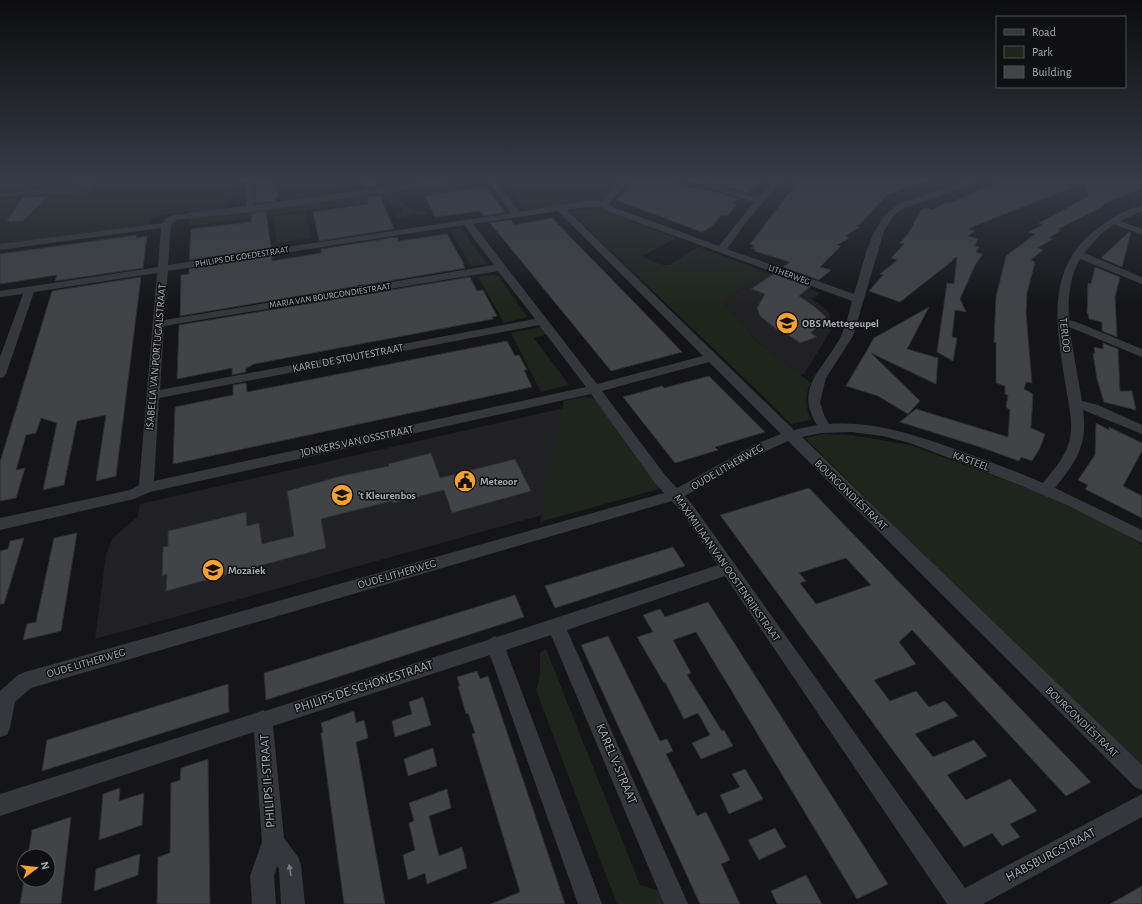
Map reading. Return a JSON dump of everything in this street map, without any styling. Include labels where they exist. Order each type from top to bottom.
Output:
[{"type":"street","points":[[0,247],[166,225],[167,222]]},
{"type":"street","name":"PHILIPS DE GOEDESTRAAT","points":[[0,294],[472,222]]},
{"type":"street","name":"BOURGONDIËSTRAAT","points":[[575,222],[1142,780]]},
{"type":"street","name":"LITHERWEG","points":[[646,222],[858,300]]},
{"type":"street","points":[[721,250],[743,222]]},
{"type":"street","points":[[825,428],[817,415],[814,402],[816,390],[820,378],[847,336],[879,231],[885,222]]},
{"type":"street","name":"TERLOO","points":[[1046,488],[1066,464],[1074,448],[1078,431],[1076,404],[1062,322],[1062,298],[1066,279],[1069,268],[1086,242],[1111,222]]},
{"type":"street","points":[[1116,222],[1142,232]]},
{"type":"street","name":"MAXIMILIAAN VAN OOSTENRIJKSTRAAT","points":[[467,223],[502,267],[660,478],[687,508],[960,904]]},
{"type":"street","name":"ISABELLA VAN PORTUGALSTRAAT","points":[[146,488],[166,225]]},
{"type":"street","points":[[1077,254],[1142,281]]},
{"type":"street","name":"MARIA VAN BOURGONDIËSTRAAT","points":[[158,324],[502,267]]},
{"type":"street","points":[[0,374],[4,351],[30,289]]},
{"type":"street","name":"KAREL DE STOUTESTRAAT","points":[[153,395],[542,321]]},
{"type":"street","points":[[1062,322],[1075,325],[1142,353]]},
{"type":"street","name":"JONKERS VAN OSSSTRAAT","points":[[0,524],[134,494],[146,488],[594,389],[713,357]]},
{"type":"street","points":[[1076,404],[1093,408],[1142,430]]},
{"type":"street","name":"KASTEEL","points":[[790,435],[825,428],[872,430],[889,434],[944,451],[1046,488],[1090,509],[1142,537]]},
{"type":"street","name":"OUDE LITHERWEG","points":[[3,699],[25,681],[675,495],[692,488],[771,442],[790,435]]},
{"type":"street","name":"PHILIPS DE SCHONESTRAAT","points":[[0,805],[728,568]]},
{"type":"street","name":"KAREL V-STRAAT","points":[[556,625],[676,904]]},
{"type":"street","points":[[495,644],[590,904]]},
{"type":"street","points":[[0,728],[3,699]]},
{"type":"street","name":"PHILIPS II-STRAAT","points":[[263,720],[273,842],[262,876],[264,904]]},
{"type":"street","name":"HABSBURGSTRAAT","points":[[960,904],[1142,805]]},
{"type":"street","name":"PHILIPS II-STRAAT","points":[[273,842],[290,865],[293,904]]},
{"type":"shaded area","name":"OBS Mettegeupel","points":[[766,272],[820,293],[812,299],[827,310],[830,315],[829,322],[835,324],[804,374],[799,374],[754,339],[744,324],[723,302]]},
{"type":"shaded area","points":[[586,403],[647,486],[95,639],[106,554],[113,538],[138,516],[140,504]]},
{"type":"green space","points":[[0,222],[150,222],[149,225],[0,245]]},
{"type":"green space","points":[[189,222],[218,222],[189,226]]},
{"type":"green space","points":[[274,222],[307,222],[311,238],[277,243]]},
{"type":"green space","points":[[581,222],[635,222],[676,238],[642,256],[662,265],[669,265],[698,247],[766,272],[723,302],[744,324],[754,339],[811,383],[807,392],[806,401],[807,410],[811,420],[791,424]]},
{"type":"green space","points":[[459,228],[462,229],[487,264],[471,266],[450,230]]},
{"type":"green space","points":[[492,275],[498,276],[528,317],[504,323],[478,277]]},
{"type":"green space","points":[[541,327],[549,334],[534,338],[569,385],[541,392],[511,333]]},
{"type":"green space","points":[[583,397],[600,398],[666,487],[540,522],[564,401]]},
{"type":"green space","points":[[823,434],[851,435],[910,445],[1035,491],[1110,525],[1142,545],[1142,769],[805,438]]},
{"type":"green space","points":[[546,649],[640,885],[663,892],[667,904],[617,904],[536,690],[540,676],[540,653]]},
{"type":"building","points":[[249,222],[268,222],[271,248],[189,260],[191,229]]},
{"type":"building","points":[[315,222],[391,222],[394,229],[319,241]]},
{"type":"building","points":[[512,222],[514,225],[529,222],[556,222],[682,352],[611,371],[490,223]]},
{"type":"building","points":[[676,222],[715,222],[702,232]]},
{"type":"building","points":[[767,222],[862,222],[856,226],[860,227],[845,236],[849,238],[837,245],[841,246],[820,267],[831,270],[819,280],[783,267],[790,262],[754,251],[756,250],[751,248],[754,246],[750,244]]},
{"type":"building","points":[[914,222],[984,222],[967,229],[975,231],[968,236],[978,239],[975,246],[979,247],[976,252],[983,254],[975,265],[960,299],[966,312],[955,310],[952,337],[957,338],[953,361],[937,352],[947,283],[954,284],[957,257],[900,302],[869,291],[883,275],[880,274],[897,260],[891,258],[904,244],[900,243],[908,234]]},
{"type":"building","points":[[1072,222],[1058,229],[1061,230],[1049,238],[1053,239],[1037,248],[1043,250],[1031,260],[1035,262],[1027,293],[1026,313],[1032,383],[1026,382],[1024,389],[1033,394],[1031,428],[1045,434],[1040,448],[1032,461],[1021,457],[1019,461],[900,422],[916,409],[1008,437],[1010,410],[1006,407],[1008,395],[1005,394],[1005,386],[996,383],[996,342],[994,343],[996,297],[1006,256],[1035,234],[1028,232],[1043,225],[1039,223]]},
{"type":"building","points":[[1129,232],[1131,232],[1122,267],[1101,258]]},
{"type":"building","points":[[447,234],[465,268],[180,316],[181,275],[189,274],[189,269],[272,256],[272,261],[321,253],[321,249],[397,237],[399,241]]},
{"type":"building","points":[[137,235],[136,238],[147,236],[143,268],[55,281],[57,275],[0,284],[0,254]]},
{"type":"building","points":[[1095,267],[1120,277],[1115,297],[1117,337],[1102,331],[1102,322],[1089,319],[1087,313],[1088,283],[1091,284]]},
{"type":"building","points":[[773,274],[810,287],[799,296],[826,317],[811,333],[817,337],[800,343],[778,328],[776,329],[760,316],[757,308],[765,294],[751,289]]},
{"type":"building","points":[[141,277],[116,476],[96,481],[106,415],[77,421],[64,485],[43,490],[57,423],[41,418],[36,433],[26,435],[16,470],[25,468],[16,498],[0,501],[0,462],[52,291]]},
{"type":"building","points":[[470,277],[477,291],[483,290],[497,316],[492,317],[493,319],[254,364],[245,369],[246,372],[232,375],[232,368],[177,379],[179,325]]},
{"type":"building","points":[[929,307],[907,349],[938,358],[936,384],[871,353],[920,401],[908,414],[878,396],[846,386],[874,338]]},
{"type":"building","points":[[507,341],[515,356],[519,355],[527,370],[524,370],[532,387],[173,464],[175,407],[233,395],[233,385],[246,383],[247,392]]},
{"type":"building","points":[[1103,343],[1118,349],[1120,391],[1132,391],[1136,410],[1104,402],[1097,379],[1093,353],[1095,354],[1094,347],[1103,349]]},
{"type":"building","points":[[709,376],[765,432],[715,447],[718,450],[675,463],[623,397],[662,386],[664,388]]},
{"type":"building","points":[[1096,423],[1109,430],[1109,427],[1142,443],[1142,451],[1123,486],[1142,496],[1142,518],[1085,489],[1088,485],[1078,480],[1095,455]]},
{"type":"building","points":[[431,453],[440,478],[515,459],[531,491],[452,513],[444,490],[393,503],[392,501],[321,519],[326,548],[166,591],[167,574],[162,576],[163,547],[168,546],[168,531],[246,512],[247,526],[259,523],[262,544],[294,536],[287,491],[341,476],[389,466],[388,464]]},
{"type":"building","points":[[809,488],[1091,782],[1066,796],[912,630],[899,642],[916,664],[874,680],[890,701],[916,691],[929,707],[945,701],[958,716],[915,734],[933,757],[974,740],[987,756],[947,775],[966,800],[1010,779],[1037,811],[1010,824],[1020,837],[1002,846],[992,833],[964,847],[720,515]],"holes":[[[846,558],[871,585],[816,604],[800,583],[806,581],[799,573]]]},
{"type":"building","points":[[77,533],[61,631],[23,640],[27,624],[36,622],[54,538]]},
{"type":"building","points":[[24,538],[4,604],[0,604],[0,551],[8,549],[10,541]]},
{"type":"building","points":[[673,547],[685,566],[555,608],[545,586]]},
{"type":"building","points":[[515,595],[524,617],[266,700],[264,673]]},
{"type":"building","points":[[708,602],[888,884],[857,899],[696,632],[673,640],[691,673],[687,675],[733,746],[701,759],[692,743],[710,735],[698,713],[684,719],[665,682],[664,683],[637,637],[653,632],[643,615],[660,609],[665,617]]},
{"type":"building","points":[[608,636],[660,741],[667,739],[673,751],[666,754],[697,816],[706,812],[730,860],[721,864],[740,904],[700,904],[581,645]]},
{"type":"building","points":[[477,671],[480,679],[488,676],[565,904],[491,904],[520,892],[472,734],[475,733],[468,713],[466,714],[458,686],[460,686],[457,677]]},
{"type":"building","points":[[228,684],[229,712],[42,771],[47,740]]},
{"type":"building","points":[[423,697],[431,725],[395,737],[392,721],[412,714],[409,702]]},
{"type":"building","points":[[354,711],[356,723],[364,720],[368,738],[356,742],[385,904],[344,904],[321,733],[323,732],[321,723]]},
{"type":"building","points":[[433,748],[437,766],[408,776],[404,759]]},
{"type":"building","points":[[208,759],[210,904],[157,904],[158,857],[170,853],[171,783],[180,780],[181,768]]},
{"type":"building","points":[[745,769],[763,799],[729,814],[720,795],[740,787],[732,774]]},
{"type":"building","points":[[120,788],[119,801],[144,793],[142,825],[99,840],[103,794]]},
{"type":"building","points":[[447,789],[451,808],[429,816],[439,856],[462,847],[467,868],[427,884],[425,873],[408,880],[403,855],[415,850],[409,823],[414,821],[409,803]]},
{"type":"building","points":[[71,817],[61,904],[20,904],[23,888],[56,888],[56,848],[29,848],[32,830]]},
{"type":"building","points":[[775,828],[786,847],[759,860],[748,840]]},
{"type":"building","points":[[140,854],[138,875],[94,891],[96,869]]},
{"type":"building","points":[[806,875],[822,904],[777,904],[771,891]]},
{"type":"building","points":[[1142,886],[1142,904],[1110,904]]},
{"type":"place","name":"OBS Mettegeupel","points":[[787,323]]},
{"type":"place","name":"Meteoor","points":[[465,481]]},
{"type":"place","name":"'t Kleurenbos","points":[[342,495]]},
{"type":"place","name":"Mozaïek","points":[[213,570]]}]
